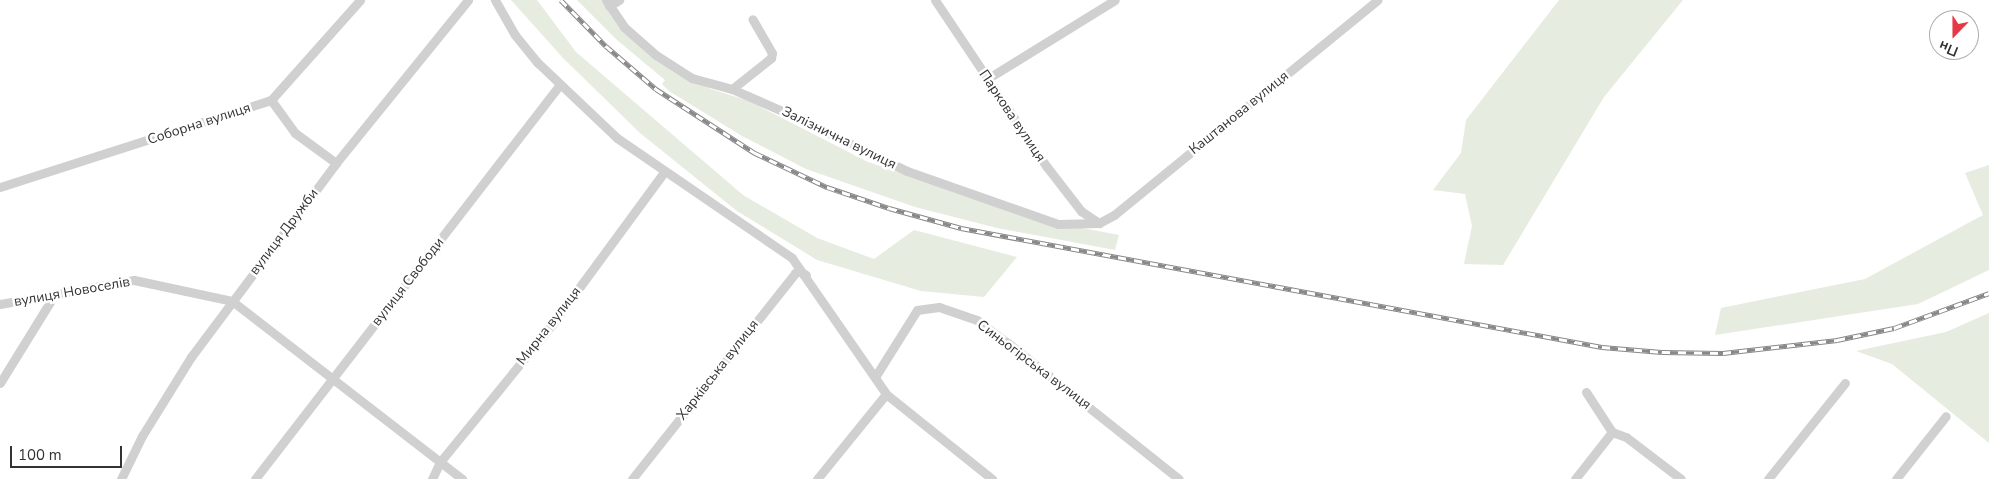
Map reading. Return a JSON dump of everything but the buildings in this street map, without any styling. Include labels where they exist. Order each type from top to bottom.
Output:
[{"type":"street","points":[[336,163],[294,133],[270,100],[360,0]]},
{"type":"street","name":"вулиця Дружби","points":[[122,479],[142,436],[191,357],[336,163],[468,0]]},
{"type":"street","points":[[495,0],[514,35],[560,85],[618,138],[701,199],[776,244],[808,276],[886,394],[992,479]]},
{"type":"street","points":[[607,3],[619,0]]},
{"type":"street","name":"Паркова вулиця","points":[[935,0],[987,79],[1081,211],[1099,223]]},
{"type":"street","points":[[987,79],[1115,0]]},
{"type":"street","name":"Каштанова вулиця","points":[[1099,223],[1114,215],[1378,0]]},
{"type":"street","name":"Залізнична вулиця","points":[[607,3],[624,27],[673,67],[692,78],[732,89],[907,171],[1026,215],[1058,224],[1099,223]]},
{"type":"street","points":[[732,89],[772,55],[752,20]]},
{"type":"street","name":"вулиця Свободи","points":[[255,479],[560,85]]},
{"type":"street","name":"Соборна вулиця","points":[[0,187],[270,100]]},
{"type":"street","name":"Мирна вулиця","points":[[432,479],[440,462],[551,326],[665,172]]},
{"type":"street","name":"Харківська вулиця","points":[[632,479],[795,273],[799,271],[808,276]]},
{"type":"street","name":"вулиця Новоселів","points":[[0,304],[134,280],[232,301]]},
{"type":"street","points":[[0,383],[55,294]]},
{"type":"street","points":[[232,301],[462,479]]},
{"type":"street","name":"Синьогірська вулиця","points":[[875,377],[916,310],[939,307],[977,320],[1179,479]]},
{"type":"street","points":[[1768,479],[1845,383]]},
{"type":"street","points":[[1586,392],[1612,432],[1626,437],[1681,479]]},
{"type":"street","points":[[817,479],[886,394]]},
{"type":"street","points":[[1896,479],[1946,416]]},
{"type":"street","points":[[1575,479],[1612,432]]},
{"type":"shaded area","points":[[511,0],[537,0],[576,52],[743,195],[817,238],[874,259],[914,230],[1017,257],[984,297],[921,291],[817,260],[737,211],[640,133],[563,58]]},
{"type":"shaded area","points":[[577,0],[603,0],[611,11],[672,66],[711,89],[749,101],[868,162],[1051,222],[1119,235],[1115,250],[997,228],[915,207],[806,169],[742,136],[669,91],[662,84],[665,80],[617,40]]},
{"type":"shaded area","points":[[1559,0],[1683,0],[1604,97],[1503,265],[1464,264],[1472,226],[1465,194],[1433,190],[1461,153],[1466,120]]},
{"type":"shaded area","points":[[1989,165],[1989,270],[1918,304],[1715,335],[1721,308],[1865,279],[1983,215],[1965,173]]},
{"type":"shaded area","points":[[1989,313],[1989,443],[1892,364],[1856,351],[1946,332]]},
{"type":"railway","points":[[561,0],[606,46],[656,89],[755,153],[827,187],[889,208],[961,228],[1602,347],[1662,352],[1723,353],[1837,340],[1894,328],[1989,293]]}]
